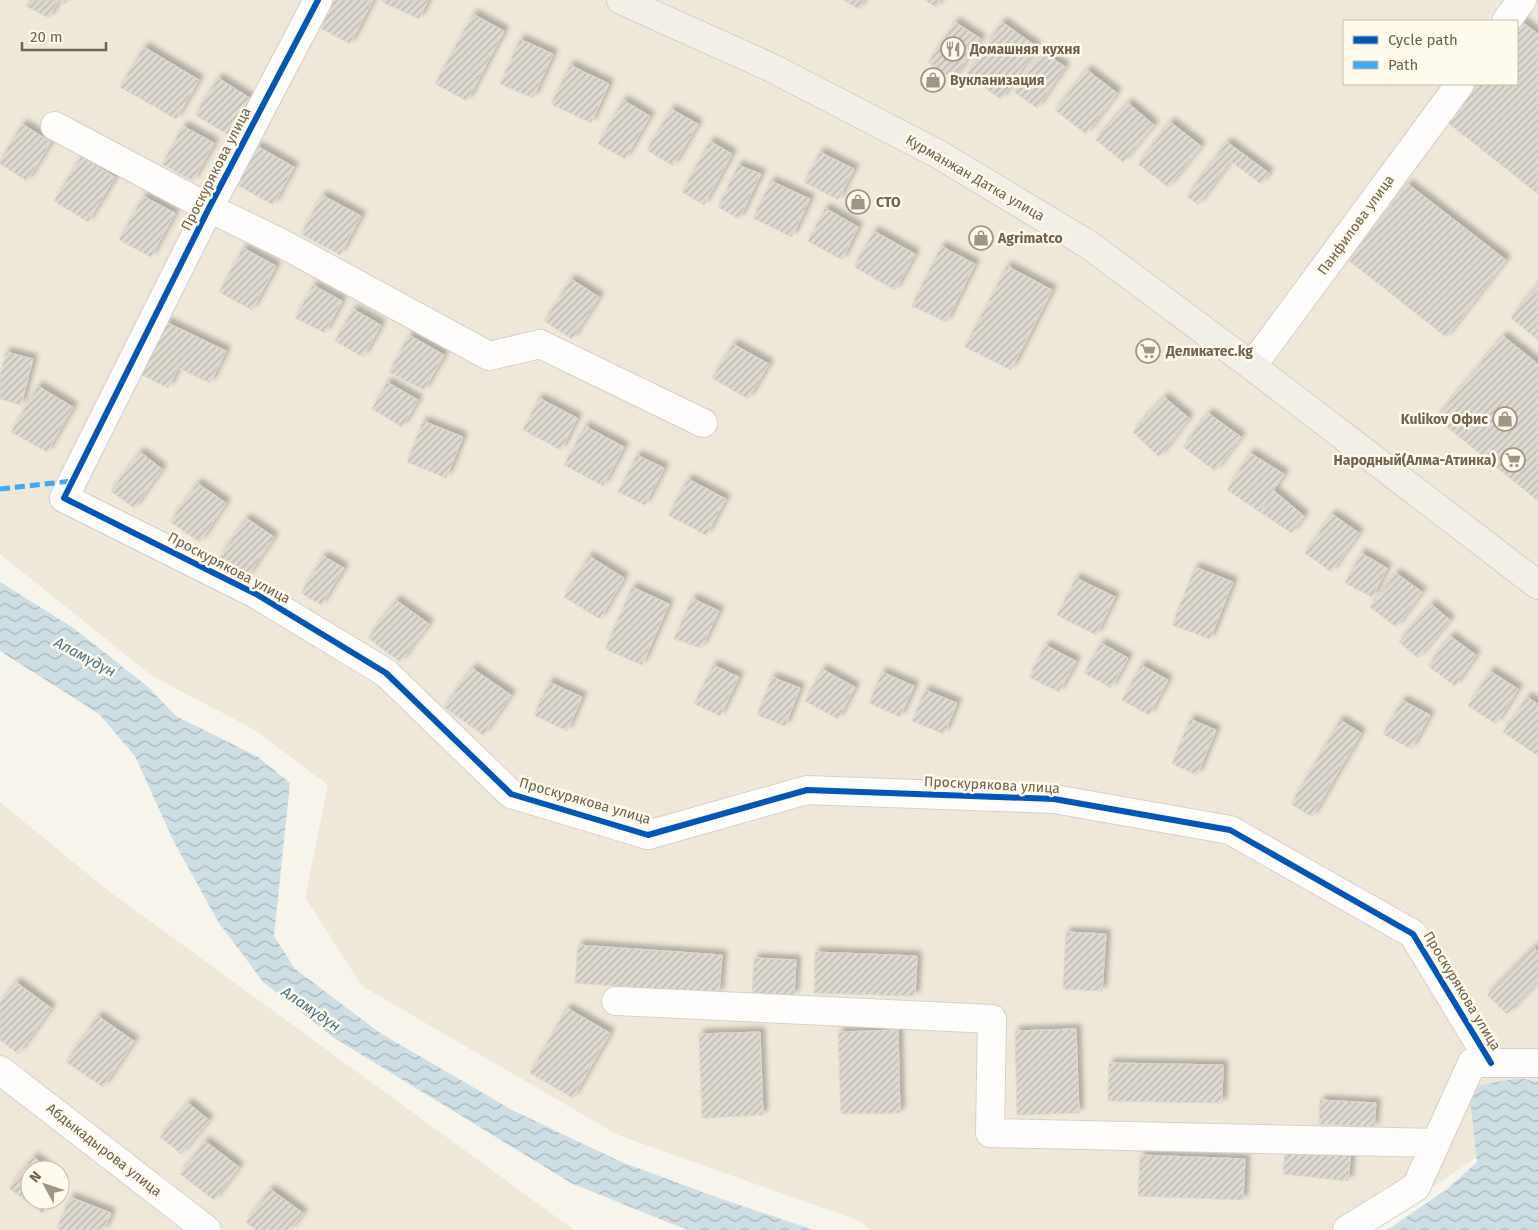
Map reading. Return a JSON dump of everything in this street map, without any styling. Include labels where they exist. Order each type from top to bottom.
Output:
[{"type":"main road","name":"Курманжан Датка улица","points":[[621,0],[772,68],[938,154],[1089,245],[1252,366],[1538,585]]},
{"type":"street","name":"Проскурякова улица","points":[[318,0],[209,208],[64,498],[256,594],[386,673],[511,794],[648,835],[807,790],[1054,799],[1230,830],[1413,934],[1491,1063]]},
{"type":"street","points":[[1507,20],[1522,0]]},
{"type":"street","name":"Панфилова улица","points":[[1252,366],[1459,85]]},
{"type":"street","points":[[55,126],[209,208],[283,244],[489,356],[540,344],[702,423]]},
{"type":"street","points":[[616,1001],[992,1019],[990,1133],[1436,1143]]},
{"type":"street","name":"Проскурякова улица","points":[[1347,1230],[1416,1187],[1472,1063],[1538,1063]]},
{"type":"street","name":"Абдыкадырова улица","points":[[0,1070],[208,1230]]},
{"type":"shaded area","name":"Аламүдүн","points":[[0,0],[1538,0],[1538,1116],[1369,1230],[872,1230],[857,1220],[618,1135],[362,986],[305,897],[328,785],[253,729],[152,676],[0,554]]},
{"type":"shaded area","points":[[0,802],[106,889],[574,1230],[0,1230]]},
{"type":"water","points":[[0,582],[72,627],[147,686],[176,716],[258,757],[290,783],[274,936],[295,969],[380,1033],[512,1110],[619,1161],[713,1196],[814,1230],[689,1230],[571,1183],[334,1038],[263,982],[219,923],[174,842],[135,756],[99,714],[0,651]]},
{"type":"water","points":[[1518,1078],[1538,1082],[1538,1230],[1387,1230],[1446,1190],[1477,1162],[1470,1098],[1481,1085]]},
{"type":"building","points":[[30,0],[67,0],[65,4],[58,1],[49,18],[26,6]]},
{"type":"building","points":[[334,0],[373,0],[350,44],[320,28]]},
{"type":"building","points":[[382,0],[428,0],[419,19],[382,2]]},
{"type":"building","points":[[843,0],[864,0],[859,9]]},
{"type":"building","points":[[925,0],[940,0],[936,7]]},
{"type":"building","points":[[473,14],[504,31],[467,101],[435,84]]},
{"type":"building","points":[[1521,21],[1538,34],[1538,194],[1443,119],[1471,85],[1518,85],[1518,26]]},
{"type":"building","points":[[955,22],[981,39],[953,79],[928,63]]},
{"type":"building","points":[[1002,22],[1037,47],[1001,99],[966,75]]},
{"type":"building","points":[[520,39],[553,54],[533,98],[500,84]]},
{"type":"building","points":[[144,47],[199,80],[176,119],[120,87]]},
{"type":"building","points":[[1043,51],[1065,67],[1037,108],[1014,92]]},
{"type":"building","points":[[570,65],[609,84],[591,123],[551,104]]},
{"type":"building","points":[[1087,70],[1117,93],[1086,134],[1055,110]]},
{"type":"building","points":[[218,78],[253,100],[230,136],[195,115]]},
{"type":"building","points":[[623,100],[650,116],[625,159],[598,144]]},
{"type":"building","points":[[1128,103],[1154,125],[1123,162],[1096,140]]},
{"type":"building","points":[[671,109],[698,124],[673,166],[647,150]]},
{"type":"building","points":[[1170,122],[1201,146],[1168,187],[1138,164]]},
{"type":"building","points":[[22,124],[51,142],[27,181],[0,164]]},
{"type":"building","points":[[183,126],[214,143],[193,181],[162,164]]},
{"type":"building","points":[[710,141],[732,154],[704,205],[682,192]]},
{"type":"building","points":[[1227,142],[1269,173],[1261,184],[1230,161],[1198,205],[1187,196]]},
{"type":"building","points":[[257,146],[294,167],[273,205],[236,184]]},
{"type":"building","points":[[820,152],[854,169],[838,200],[804,182]]},
{"type":"building","points":[[81,157],[115,177],[88,222],[54,201]]},
{"type":"building","points":[[738,165],[761,174],[739,219],[718,207]]},
{"type":"building","points":[[771,181],[810,199],[792,237],[753,218]]},
{"type":"building","points":[[1408,184],[1506,260],[1446,337],[1348,260]]},
{"type":"building","points":[[322,195],[361,216],[340,255],[301,234]]},
{"type":"building","points":[[143,196],[175,213],[151,257],[119,240]]},
{"type":"building","points":[[825,208],[858,227],[842,260],[808,241]]},
{"type":"building","points":[[874,231],[915,254],[895,290],[854,267]]},
{"type":"building","points":[[941,246],[975,264],[946,322],[912,306]]},
{"type":"building","points":[[243,248],[276,266],[252,310],[219,292]]},
{"type":"building","points":[[1007,266],[1052,290],[1011,370],[965,347]]},
{"type":"building","points":[[571,279],[599,297],[572,339],[544,321]]},
{"type":"building","points":[[1538,284],[1538,340],[1511,318]]},
{"type":"building","points":[[313,285],[342,301],[325,333],[295,318]]},
{"type":"building","points":[[353,309],[381,325],[363,357],[335,341]]},
{"type":"building","points":[[166,322],[226,351],[210,383],[178,368],[168,388],[140,374]]},
{"type":"building","points":[[409,335],[444,355],[424,390],[389,372]]},
{"type":"building","name":"Народный(Алма-Атинка)","points":[[1503,336],[1538,364],[1538,501],[1436,418]]},
{"type":"building","points":[[733,344],[769,364],[748,399],[712,378]]},
{"type":"building","points":[[6,352],[33,359],[21,405],[0,399],[0,377]]},
{"type":"building","points":[[387,382],[418,400],[402,427],[372,409]]},
{"type":"building","points":[[38,386],[73,407],[47,452],[11,432]]},
{"type":"building","points":[[1164,397],[1189,418],[1159,457],[1133,432]]},
{"type":"building","points":[[539,398],[577,418],[561,450],[523,430]]},
{"type":"building","points":[[1208,413],[1241,437],[1215,471],[1183,447]]},
{"type":"building","points":[[423,421],[463,437],[446,478],[407,462]]},
{"type":"building","points":[[585,426],[624,447],[603,486],[564,465]]},
{"type":"building","points":[[140,452],[162,469],[134,508],[111,491]]},
{"type":"building","points":[[1250,453],[1284,474],[1260,512],[1227,490]]},
{"type":"building","points":[[637,455],[664,468],[645,505],[618,492]]},
{"type":"building","points":[[688,479],[726,499],[706,535],[668,515]]},
{"type":"building","points":[[197,483],[226,503],[200,542],[170,522]]},
{"type":"building","points":[[1273,490],[1304,516],[1291,533],[1260,512]]},
{"type":"building","points":[[1332,514],[1359,533],[1331,572],[1305,553]]},
{"type":"building","points":[[246,518],[274,537],[247,577],[219,558]]},
{"type":"building","points":[[1361,553],[1387,568],[1372,597],[1345,583]]},
{"type":"building","points":[[323,556],[344,568],[321,605],[301,593]]},
{"type":"building","points":[[589,556],[624,578],[600,619],[564,597]]},
{"type":"building","points":[[1195,567],[1233,582],[1210,639],[1172,625]]},
{"type":"building","points":[[1396,573],[1422,592],[1396,627],[1370,607]]},
{"type":"building","points":[[1076,578],[1115,597],[1096,635],[1057,615]]},
{"type":"building","points":[[632,587],[669,604],[642,665],[605,649]]},
{"type":"building","points":[[692,598],[719,611],[701,648],[674,639]]},
{"type":"building","points":[[396,600],[429,624],[400,662],[368,638]]},
{"type":"building","points":[[1431,604],[1450,620],[1418,658],[1399,642]]},
{"type":"building","points":[[1450,636],[1476,655],[1455,686],[1428,666]]},
{"type":"building","points":[[1101,643],[1128,658],[1111,688],[1084,673]]},
{"type":"building","points":[[1045,645],[1076,661],[1059,692],[1029,677]]},
{"type":"building","points":[[713,665],[739,677],[720,716],[694,704]]},
{"type":"building","points":[[1141,665],[1168,680],[1149,715],[1122,700]]},
{"type":"building","points":[[472,668],[511,695],[483,735],[444,707]]},
{"type":"building","points":[[822,669],[855,687],[838,719],[805,701]]},
{"type":"building","points":[[1490,671],[1518,689],[1496,724],[1468,706]]},
{"type":"building","points":[[882,672],[914,686],[900,717],[869,703]]},
{"type":"building","points":[[772,677],[800,688],[785,726],[757,715]]},
{"type":"building","points":[[549,682],[582,697],[567,731],[534,715]]},
{"type":"building","points":[[925,690],[957,703],[944,734],[912,721]]},
{"type":"building","points":[[1527,697],[1538,704],[1538,756],[1503,732]]},
{"type":"building","points":[[1402,700],[1430,715],[1411,749],[1383,734]]},
{"type":"building","points":[[1190,719],[1216,730],[1197,775],[1172,764]]},
{"type":"building","points":[[1340,720],[1361,733],[1312,817],[1291,804]]},
{"type":"building","points":[[1066,932],[1106,934],[1102,991],[1063,989]]},
{"type":"building","points":[[578,945],[722,955],[719,993],[575,983]]},
{"type":"building","points":[[1534,947],[1538,952],[1538,982],[1507,1014],[1487,995]]},
{"type":"building","points":[[815,952],[917,956],[915,996],[814,993]]},
{"type":"building","points":[[754,958],[796,960],[794,995],[752,993]]},
{"type":"building","points":[[16,982],[51,1008],[18,1054],[0,1040],[0,1003]]},
{"type":"building","points":[[567,1008],[610,1033],[573,1098],[530,1073]]},
{"type":"building","points":[[98,1016],[134,1041],[103,1087],[66,1062]]},
{"type":"building","points":[[1076,1029],[1079,1113],[1017,1115],[1015,1031]]},
{"type":"building","points":[[898,1030],[900,1113],[841,1114],[838,1032]]},
{"type":"building","points":[[760,1032],[763,1115],[702,1118],[699,1034]]},
{"type":"building","points":[[1109,1063],[1223,1065],[1222,1103],[1108,1101]]},
{"type":"building","points":[[1320,1100],[1376,1103],[1374,1127],[1319,1124]]},
{"type":"building","points":[[188,1103],[209,1120],[181,1154],[160,1137]]},
{"type":"building","points":[[205,1141],[239,1167],[214,1200],[180,1174]]},
{"type":"building","points":[[1286,1145],[1351,1152],[1348,1181],[1283,1174]]},
{"type":"building","points":[[1140,1155],[1245,1159],[1243,1200],[1138,1196]]},
{"type":"building","points":[[20,1174],[20,1196],[9,1188]]},
{"type":"building","points":[[270,1189],[303,1213],[290,1230],[256,1230],[246,1222]]},
{"type":"building","points":[[70,1197],[111,1213],[104,1230],[61,1230],[57,1228],[65,1210],[70,1210]]},
{"type":"marked path","points":[[0,489],[72,481]]},
{"type":"cycle path","points":[[318,0],[209,208],[64,498],[256,594],[386,673],[511,794],[648,835],[807,790],[1054,799],[1230,830],[1413,934],[1491,1063]]},
{"type":"place","name":"Домашняя кухня","points":[[953,49]]},
{"type":"place","name":"Вукланизация","points":[[933,80]]},
{"type":"place","name":"СТО","points":[[858,202]]},
{"type":"place","name":"Agrimatco","points":[[981,238]]},
{"type":"place","name":"Деликатес.kg","points":[[1148,351]]},
{"type":"place","name":"Kulikov Офис","points":[[1505,419]]},
{"type":"place","name":"Народный(Алма-Атинка)","points":[[1513,460]]}]
